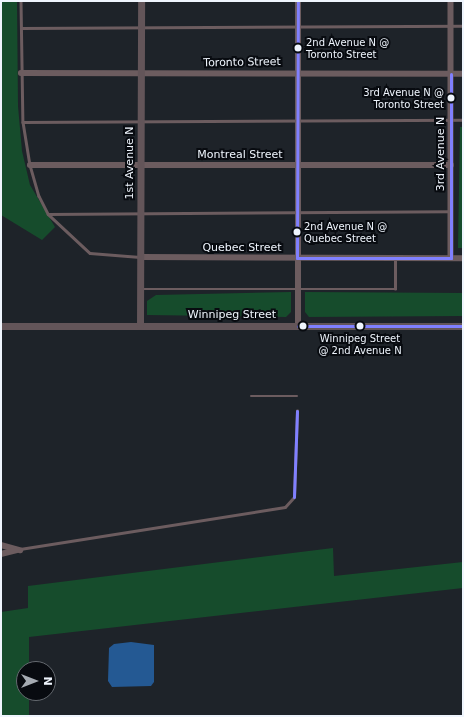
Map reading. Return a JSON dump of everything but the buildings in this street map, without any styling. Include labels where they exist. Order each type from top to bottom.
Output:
[{"type":"main road","name":"1st Avenue N","points":[[140,326],[141,1]]},
{"type":"main road","name":"Winnipeg Street","points":[[1,326],[463,326]]},
{"type":"street","points":[[298,1],[298,326]]},
{"type":"street","name":"3rd Avenue N","points":[[451,1],[451,258]]},
{"type":"street","name":"Toronto Street","points":[[21,73],[463,74]]},
{"type":"street","name":"Montreal Street","points":[[30,165],[451,165]]},
{"type":"street","name":"Quebec Street","points":[[141,257],[463,258]]},
{"type":"street","points":[[1,546],[20,550]]},
{"type":"street","points":[[1,554],[20,550]]},
{"type":"lane","points":[[21,1],[23,122],[30,165],[38,196],[48,214],[90,254],[141,257]]},
{"type":"lane","points":[[21,28],[298,28],[463,26]]},
{"type":"lane","points":[[23,122],[463,120]]},
{"type":"lane","points":[[48,214],[141,212],[451,211]]},
{"type":"lane","points":[[141,289],[395,289],[395,258]]},
{"type":"lane","points":[[251,396],[297,396]]},
{"type":"lane","points":[[20,550],[285,507],[294,497],[297,411]]},
{"type":"green space","points":[[1,1],[17,1],[18,106],[22,151],[30,185],[55,227],[42,240],[1,215]]},
{"type":"green space","points":[[460,127],[463,127],[463,248],[458,248]]},
{"type":"green space","points":[[291,292],[291,312],[286,317],[147,315],[147,301],[156,295]]},
{"type":"green space","points":[[305,292],[463,293],[463,316],[309,317],[305,312]]},
{"type":"green space","points":[[333,548],[334,576],[463,562],[463,588],[29,637],[29,661],[16,661],[16,701],[29,701],[29,716],[1,716],[1,612],[28,608],[28,586]]},
{"type":"water","points":[[131,642],[154,645],[154,682],[151,686],[112,687],[108,681],[109,648],[114,644]]},
{"type":"transit line","points":[[297,258],[298,1]]},
{"type":"transit line","points":[[451,74],[451,258]]},
{"type":"transit line","points":[[297,258],[451,258]]},
{"type":"transit line","points":[[298,326],[463,326]]},
{"type":"transit line","points":[[294,497],[297,411]]},
{"type":"place","name":"2nd Avenue N @ Toronto Street","points":[[298,48]]},
{"type":"place","name":"3rd Avenue N @ Toronto Street","points":[[451,98]]},
{"type":"place","name":"2nd Avenue N @ Quebec Street","points":[[297,232]]},
{"type":"place","name":"Winnipeg Street @ 2nd Avenue N","points":[[360,326]]}]
